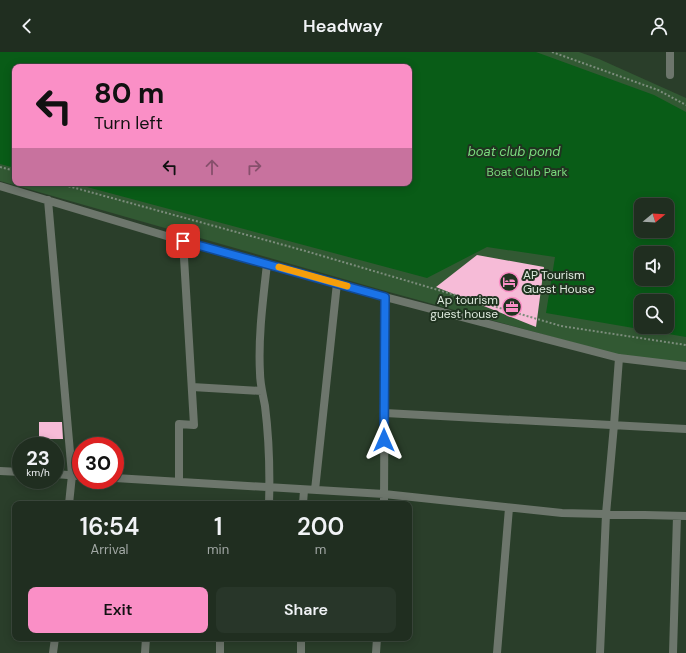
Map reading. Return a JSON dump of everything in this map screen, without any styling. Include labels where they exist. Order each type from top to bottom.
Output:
[{"type":"street","points":[[670,52],[670,74]]},
{"type":"street","points":[[0,186],[183,241],[385,297],[619,358],[686,366]]},
{"type":"street","points":[[48,200],[72,476],[69,501]]},
{"type":"street","points":[[179,482],[179,424],[194,425],[183,241]]},
{"type":"street","points":[[266,264],[259,349],[260,375],[267,436],[270,487],[268,501]]},
{"type":"street","points":[[315,490],[336,283]]},
{"type":"street","points":[[384,501],[385,297]]},
{"type":"street","points":[[600,653],[606,514],[619,358]]},
{"type":"street","points":[[192,387],[262,390]]},
{"type":"street","points":[[385,413],[686,429]]},
{"type":"street","points":[[0,471],[12,472]]},
{"type":"street","points":[[64,475],[72,476]]},
{"type":"street","points":[[124,479],[384,494],[562,513],[686,516]]},
{"type":"street","points":[[303,501],[304,490]]},
{"type":"street","points":[[496,653],[509,508]]},
{"type":"street","points":[[673,653],[677,516]]},
{"type":"street","points":[[53,653],[55,641]]},
{"type":"street","points":[[145,653],[146,641]]},
{"type":"street","points":[[220,641],[220,653]]},
{"type":"street","points":[[301,641],[301,653]]},
{"type":"street","points":[[376,653],[377,641]]},
{"type":"path","points":[[552,52],[658,90],[686,105]]},
{"type":"path","points":[[0,167],[12,171]]},
{"type":"path","points":[[68,186],[302,250],[561,326],[686,345]]},
{"type":"green space","name":"boat club pond","points":[[0,52],[579,52],[599,59],[686,98],[686,365],[633,359],[389,292],[18,186],[412,186],[412,64],[12,64],[12,184],[0,181]]},
{"type":"water","name":"boat club pond","points":[[0,52],[536,52],[654,95],[686,112],[686,337],[668,334],[674,334],[674,294],[634,294],[634,328],[546,313],[555,257],[487,247],[427,278],[83,186],[412,186],[412,64],[12,64],[12,167],[0,164]]},
{"type":"building","name":"Ap tourism guest house","points":[[477,255],[544,267],[536,327],[436,287]]},
{"type":"building","points":[[39,422],[62,422],[63,437],[39,437]]},
{"type":"slow traffic","points":[[279,267],[347,286]]},
{"type":"place","name":"AP Tourism Guest House","points":[[509,282]]},
{"type":"place","name":"Ap tourism guest house","points":[[512,307]]},
{"type":"route","points":[[183,241],[385,297],[384,440]]},
{"type":"park label","name":"Boat Club Park","points":[[527,172]]}]
